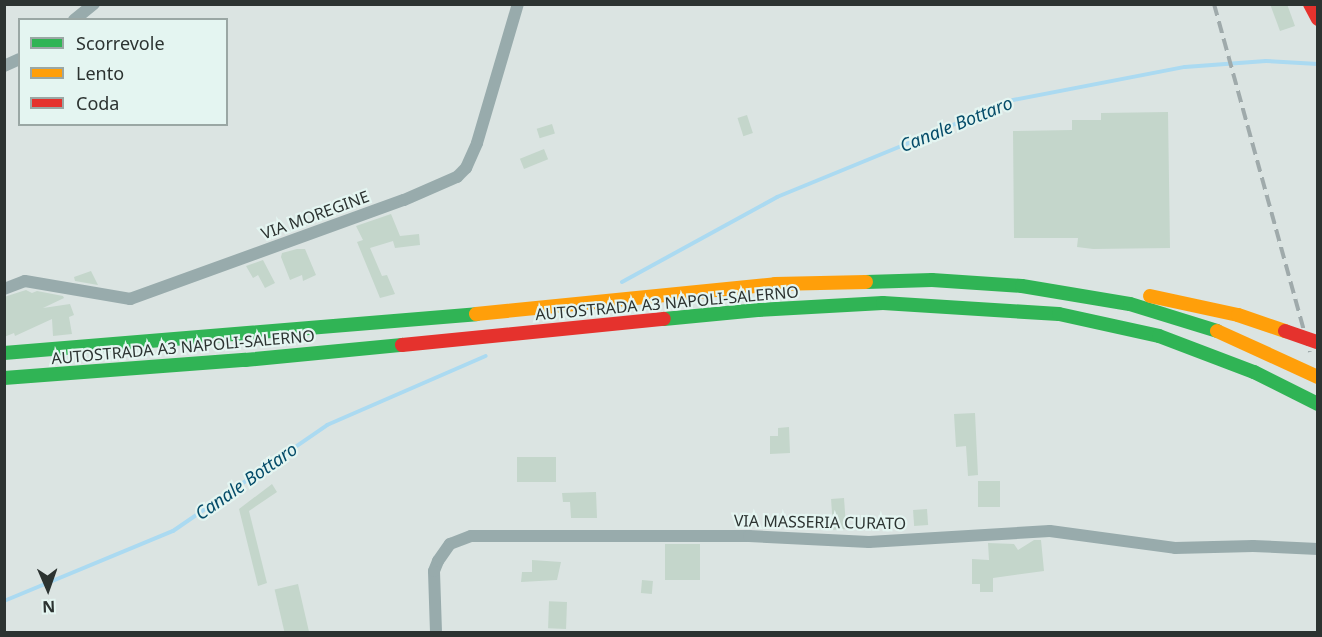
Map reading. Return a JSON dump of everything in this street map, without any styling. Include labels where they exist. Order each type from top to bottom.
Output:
[{"type":"highway","points":[[1310,4],[1317,19]]},
{"type":"highway","name":"AUTOSTRADA A3 NAPOLI-SALERNO","points":[[4,353],[359,325],[775,284],[881,280],[984,283],[1083,296],[1166,314],[1229,335],[1317,376]]},
{"type":"highway","points":[[984,283],[1046,281],[1098,286],[1194,304],[1285,330],[1317,342]]},
{"type":"highway","name":"AUTOSTRADA A3 NAPOLI-SALERNO","points":[[4,378],[245,360],[758,310],[883,303],[945,304],[1059,314],[1159,336],[1254,372],[1317,404]]},
{"type":"street","points":[[76,18],[94,4]]},
{"type":"street","name":"VIA MOREGINE","points":[[4,289],[25,281],[130,299],[404,200],[457,177],[466,168],[477,143],[518,4]]},
{"type":"street","points":[[4,66],[18,60]]},
{"type":"street","name":"VIA MASSERIA CURATO","points":[[436,633],[434,571],[450,544],[471,536],[749,536],[869,542],[1050,531],[1181,549],[1252,546],[1317,549]]},
{"type":"building","points":[[1270,4],[1287,4],[1295,26],[1280,31]]},
{"type":"building","points":[[1168,112],[1170,248],[1093,249],[1077,247],[1078,238],[1014,238],[1013,131],[1072,130],[1072,120],[1101,120],[1101,113]]},
{"type":"building","points":[[747,115],[753,133],[743,136],[737,118]]},
{"type":"building","points":[[552,124],[555,134],[540,138],[537,129]]},
{"type":"building","points":[[544,149],[548,159],[524,169],[520,159]]},
{"type":"building","points":[[391,214],[400,236],[419,234],[420,245],[395,248],[393,241],[370,248],[382,276],[387,275],[395,294],[380,298],[357,242],[363,240],[356,226]]},
{"type":"building","points":[[305,249],[316,275],[303,281],[302,275],[290,280],[281,257],[282,253]]},
{"type":"building","points":[[263,260],[275,283],[265,288],[258,275],[253,278],[246,266]]},
{"type":"building","points":[[91,271],[98,285],[75,281],[74,277]]},
{"type":"building","points":[[26,290],[32,293],[37,291],[63,296],[64,298],[43,308],[70,304],[74,315],[69,317],[72,334],[53,336],[52,319],[15,336],[14,333],[4,337],[4,297]]},
{"type":"building","points":[[975,413],[978,475],[968,476],[966,446],[956,447],[954,414]]},
{"type":"building","points":[[789,427],[790,453],[770,454],[770,436],[778,436],[778,428]]},
{"type":"building","points":[[517,457],[556,457],[556,482],[517,482]]},
{"type":"building","points":[[978,481],[1000,481],[1000,507],[978,507]]},
{"type":"building","points":[[272,484],[277,492],[249,511],[267,583],[258,586],[239,509]]},
{"type":"building","points":[[596,492],[597,518],[571,518],[570,502],[563,502],[562,493]]},
{"type":"building","points":[[844,498],[846,529],[833,530],[831,499]]},
{"type":"building","points":[[927,509],[928,525],[914,526],[913,510]]},
{"type":"building","points":[[1034,540],[1041,540],[1044,571],[993,578],[993,592],[980,592],[980,584],[972,584],[972,559],[989,560],[988,543],[1014,544],[1018,550]]},
{"type":"building","points":[[665,544],[700,544],[700,580],[665,580]]},
{"type":"building","points":[[532,560],[561,562],[557,580],[521,582],[522,572],[532,572]]},
{"type":"building","points":[[642,580],[653,581],[652,594],[641,593]]},
{"type":"building","points":[[298,584],[309,632],[284,632],[275,589]]},
{"type":"building","points":[[549,601],[567,602],[566,629],[548,628]]},
{"type":"waterway","name":"Canale Bottaro","points":[[622,282],[777,197],[1013,100],[1185,67],[1266,61],[1318,64]]},
{"type":"waterway","name":"Canale Bottaro","points":[[4,601],[173,531],[327,425],[486,356]]},
{"type":"railway","points":[[1214,4],[1310,352]]},
{"type":"traffic: fast","points":[[866,282],[932,280],[1022,286],[1130,304],[1217,331]]},
{"type":"traffic: fast","points":[[664,319],[758,310],[883,303],[1059,314],[1159,336],[1254,372],[1318,404]]},
{"type":"traffic: fast","points":[[4,353],[476,314]]},
{"type":"traffic: fast","points":[[4,378],[245,360],[402,345]]},
{"type":"traffic: slow","points":[[476,314],[775,284],[866,282]]},
{"type":"traffic: slow","points":[[1150,296],[1238,315],[1285,331]]},
{"type":"traffic: slow","points":[[1217,331],[1318,377]]},
{"type":"traffic: jam","points":[[1310,4],[1318,19]]},
{"type":"traffic: jam","points":[[402,345],[664,319]]},
{"type":"traffic: jam","points":[[1285,331],[1317,342]]}]
